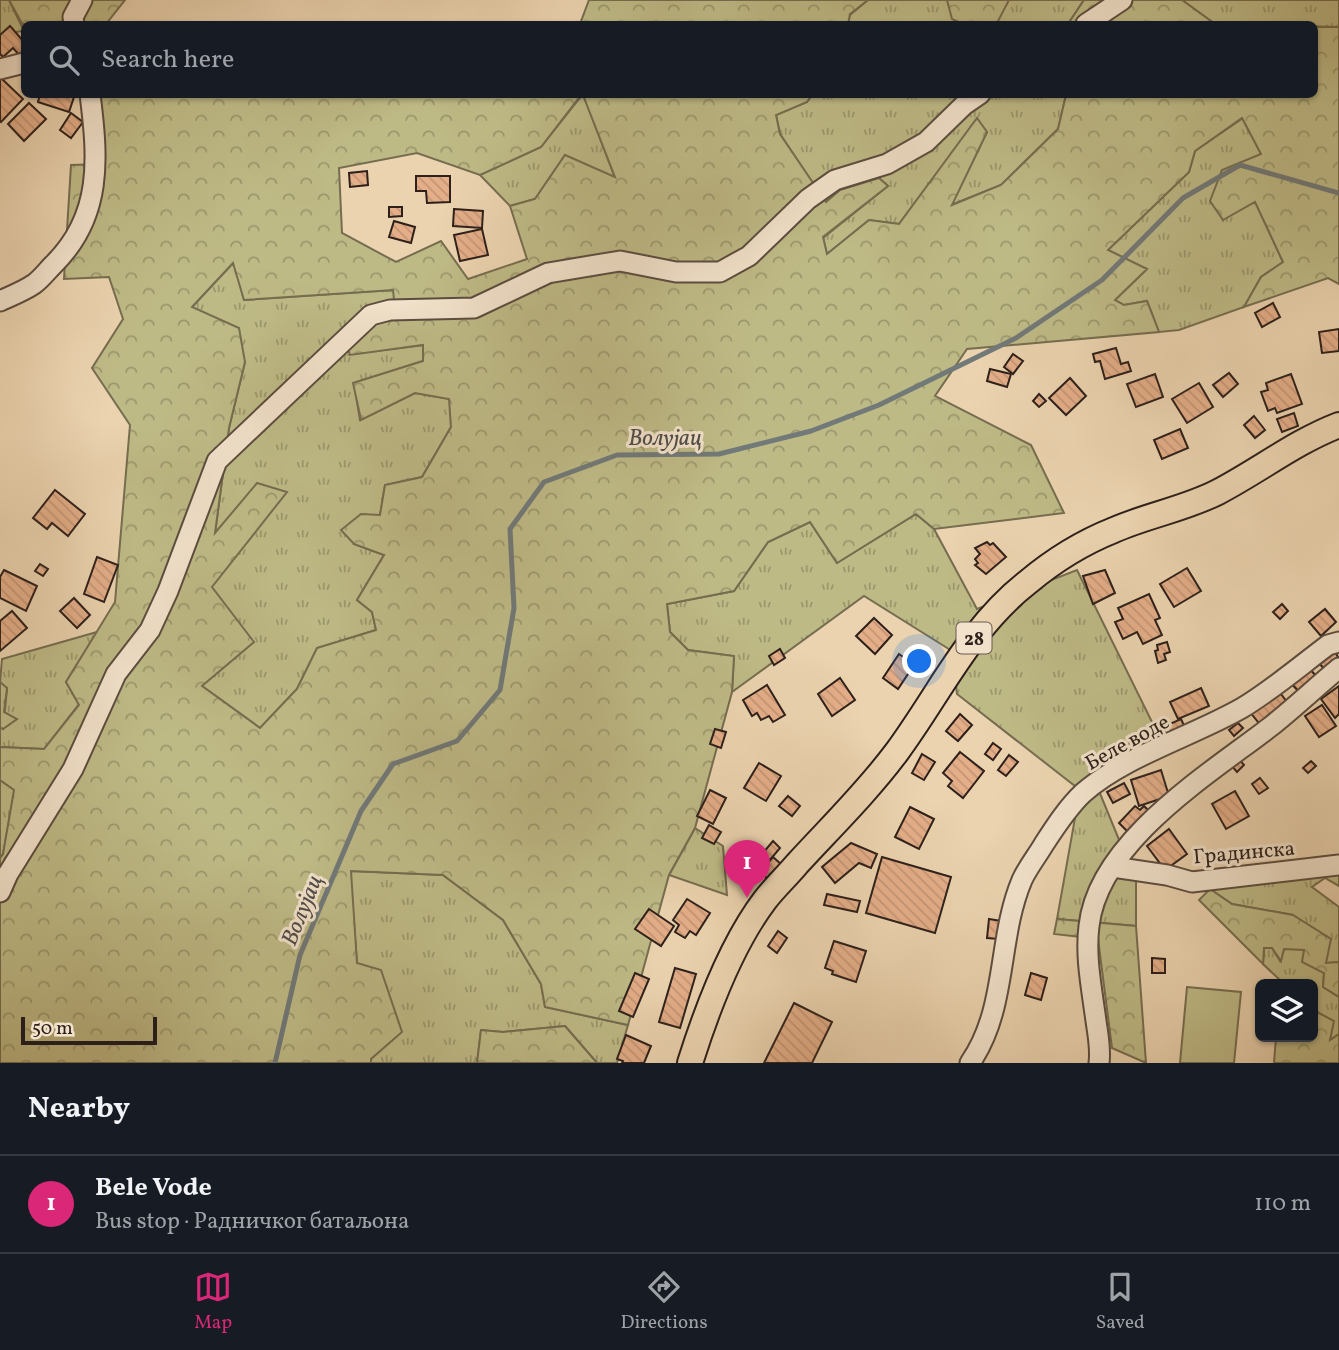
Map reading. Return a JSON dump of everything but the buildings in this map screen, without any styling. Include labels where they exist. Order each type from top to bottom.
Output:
[{"type":"main road","name":"28","points":[[690,1063],[722,981],[744,935],[765,900],[885,767],[953,666],[985,625],[1016,593],[1043,571],[1097,537],[1209,496],[1297,444],[1339,425]]},
{"type":"street","points":[[74,21],[82,0]]},
{"type":"street","points":[[1090,21],[1122,0]]},
{"type":"street","points":[[0,69],[21,64]]},
{"type":"street","points":[[0,301],[33,285],[64,254],[84,222],[94,187],[97,150],[90,98]]},
{"type":"street","points":[[0,892],[8,874],[73,769],[116,674],[150,630],[168,591],[217,461],[371,315],[390,310],[474,308],[548,273],[620,261],[676,272],[720,272],[749,256],[808,199],[835,180],[887,164],[926,142],[974,98]]},
{"type":"street","name":"Беле воде","points":[[970,1063],[990,1023],[1014,905],[1023,880],[1056,825],[1083,794],[1108,775],[1241,708],[1328,645],[1339,642]]},
{"type":"street","points":[[1099,1063],[1100,1044],[1089,966],[1088,926],[1093,902],[1104,878],[1131,844],[1173,801],[1272,726],[1339,668]]},
{"type":"street","name":"Градинска","points":[[1113,867],[1167,875],[1192,882],[1339,865]]},
{"type":"green space","points":[[0,0],[9,0],[21,25],[21,31],[0,34]]},
{"type":"green space","points":[[9,0],[125,0],[108,21],[21,22]]},
{"type":"green space","points":[[589,0],[868,0],[850,14],[849,21],[581,21]]},
{"type":"green space","points":[[868,0],[1084,0],[1070,21],[849,21],[850,15]]},
{"type":"green space","points":[[947,0],[1009,0],[998,21],[952,19]]},
{"type":"green space","points":[[1084,0],[1182,0],[1211,21],[1070,21]]},
{"type":"green space","points":[[1182,0],[1339,0],[1339,27],[1318,26],[1318,21],[1211,21]]},
{"type":"green space","points":[[1318,27],[1339,27],[1339,284],[1328,278],[1244,307],[1261,277],[1283,262],[1255,202],[1223,220],[1210,201],[1222,170],[1261,154],[1242,118],[1195,151],[1189,172],[1108,250],[1147,269],[1115,300],[1124,305],[1147,301],[1159,332],[967,349],[935,396],[1031,445],[1064,513],[934,529],[916,514],[837,563],[810,522],[768,542],[734,591],[667,604],[670,632],[688,650],[734,656],[732,692],[695,828],[669,875],[628,1025],[545,1007],[541,984],[503,920],[443,875],[351,871],[357,963],[381,970],[402,1032],[371,1059],[371,1063],[0,1063],[0,858],[3,854],[14,790],[0,780],[0,747],[44,749],[79,705],[66,682],[115,602],[130,425],[92,368],[123,319],[109,277],[64,279],[71,165],[103,164],[93,98],[579,98],[541,147],[480,175],[417,153],[339,168],[342,233],[396,262],[441,241],[468,279],[527,259],[510,206],[535,199],[565,155],[615,177],[584,98],[810,98],[807,102],[776,115],[780,134],[826,202],[840,190],[879,178],[888,186],[823,237],[827,254],[869,220],[899,224],[977,118],[987,132],[952,205],[1001,185],[1058,129],[1065,98],[1318,98]],"holes":[[[233,263],[244,300],[393,290],[396,319],[343,331],[350,355],[423,345],[423,361],[353,383],[361,420],[415,393],[449,399],[451,427],[422,477],[385,485],[380,515],[361,514],[341,530],[354,544],[384,555],[357,600],[372,612],[376,630],[317,648],[297,689],[260,728],[202,686],[254,642],[212,587],[287,492],[257,483],[215,533],[229,428],[245,362],[239,328],[192,307]]]},
{"type":"green space","points":[[580,98],[585,98],[615,178],[565,155],[535,199],[510,206],[480,175],[541,147]]},
{"type":"green space","points":[[810,98],[1065,98],[1058,129],[1001,185],[951,205],[987,132],[977,119],[899,224],[869,220],[827,254],[823,238],[888,186],[879,178],[840,190],[826,203],[780,134],[776,115],[807,102]]},
{"type":"green space","points":[[1243,118],[1261,154],[1255,201],[1283,262],[1261,277],[1244,307],[1179,330],[1159,332],[1147,301],[1124,305],[1115,300],[1147,269],[1108,250],[1189,172],[1195,151]]},
{"type":"green space","points":[[234,262],[244,300],[394,290],[396,319],[350,354],[424,345],[423,361],[354,383],[360,420],[415,393],[450,399],[451,427],[422,477],[385,485],[380,515],[354,544],[384,555],[357,600],[372,612],[376,630],[317,648],[297,689],[260,728],[202,686],[211,587],[286,492],[215,534],[229,428],[245,362],[192,307]]},
{"type":"green space","points":[[916,514],[934,529],[977,609],[1077,570],[1153,724],[1092,774],[1136,881],[1136,926],[1057,919],[1080,790],[957,694],[952,651],[864,596],[732,692],[734,656],[688,650],[670,632],[667,604],[734,591],[768,542],[810,522],[837,563]]},
{"type":"green space","points":[[97,632],[66,682],[79,704],[44,749],[0,747],[0,727],[3,729],[7,689],[0,682],[2,659]]},
{"type":"green space","points":[[0,682],[7,688],[4,712],[17,719],[3,729],[0,727]]},
{"type":"green space","points":[[0,780],[15,790],[0,858]]},
{"type":"green space","points":[[695,828],[723,846],[727,895],[669,875]]},
{"type":"green space","points":[[1339,861],[1339,886],[1325,878],[1312,887],[1339,907],[1339,962],[1326,963],[1293,915],[1232,904],[1210,889]]},
{"type":"green space","points":[[350,871],[443,875],[503,920],[541,984],[545,1007],[628,1025],[617,1063],[597,1063],[565,1026],[503,1032],[481,1030],[477,1063],[371,1063],[357,963]]},
{"type":"green space","points":[[1210,889],[1232,904],[1293,915],[1331,939],[1326,963],[1339,962],[1339,997],[1323,987],[1324,973],[1302,962],[1304,950],[1284,949],[1281,961],[1272,948],[1264,948],[1263,964],[1199,900]]},
{"type":"green space","points":[[1057,919],[1136,926],[1146,1063],[1112,1048],[1098,939],[1054,934]]},
{"type":"green space","points":[[1264,948],[1272,948],[1280,961],[1284,949],[1304,949],[1324,973],[1323,987],[1339,997],[1339,1034],[1329,1041],[1318,1013],[1318,979],[1279,979],[1263,964]]},
{"type":"green space","points":[[1187,987],[1241,992],[1234,1063],[1180,1063]]},
{"type":"green space","points":[[1318,1013],[1334,1021],[1330,1040],[1339,1034],[1339,1063],[1274,1063],[1276,1042],[1318,1042]]},
{"type":"green space","points":[[565,1026],[597,1063],[477,1063],[481,1030],[503,1032]]},
{"type":"waterway","name":"Волујац","points":[[275,1063],[300,955],[361,811],[393,764],[457,741],[500,690],[514,608],[510,529],[544,482],[617,455],[719,454],[811,431],[879,405],[1016,338],[1102,280],[1183,198],[1240,165],[1339,193]]},
{"type":"place","name":"Bele Vode","points":[[747,898]]}]
